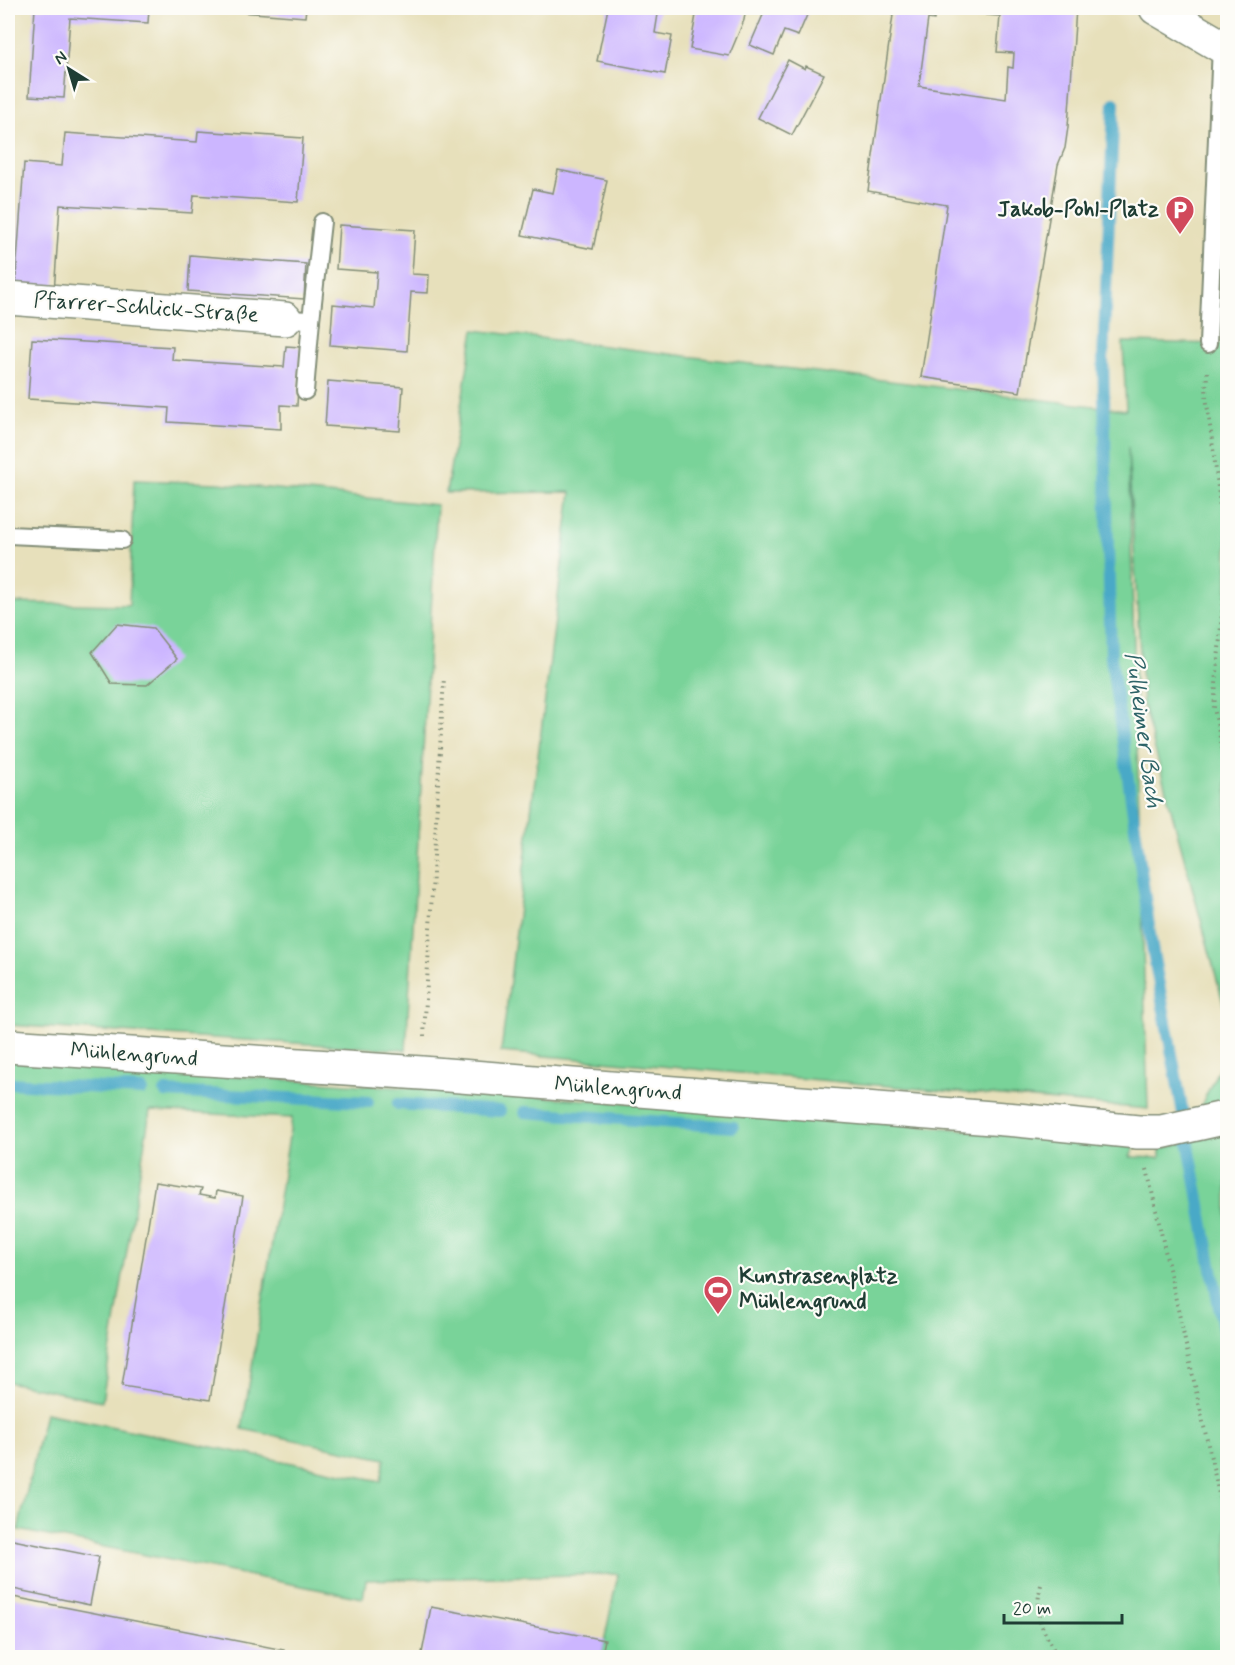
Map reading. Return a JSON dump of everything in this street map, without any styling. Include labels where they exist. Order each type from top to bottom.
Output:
[{"type":"street","points":[[1156,8],[1224,48]]},
{"type":"street","name":"Pfarrer-Schlick-Straße","points":[[8,298],[298,319]]},
{"type":"street","name":"Mühlengrund","points":[[8,1046],[422,1073],[1150,1132],[1216,1119]]},
{"type":"lane","points":[[1208,344],[1224,48]]},
{"type":"lane","points":[[305,391],[298,319],[322,222]]},
{"type":"lane","points":[[8,535],[122,540]]},
{"type":"path","points":[[1208,344],[1206,396],[1226,567],[1214,708],[1227,777]]},
{"type":"path","points":[[422,1073],[444,677]]},
{"type":"path","points":[[1150,1132],[1227,1534]]},
{"type":"path","points":[[1041,1585],[1037,1610],[1042,1626],[1058,1658]]},
{"type":"green space","points":[[474,330],[1126,410],[1123,342],[1227,344],[1227,1017],[1143,705],[1128,447],[1148,1109],[501,1052],[571,492],[446,493]]},
{"type":"green space","points":[[134,480],[218,483],[437,505],[406,1050],[8,1025],[8,603],[129,605]]},
{"type":"green space","points":[[1227,1051],[1227,1104],[1200,1108]]},
{"type":"green space","name":"Kunstrasenplatz Mühlengrund","points":[[8,1061],[811,1115],[1135,1146],[1130,1157],[1160,1158],[1160,1149],[1227,1131],[1227,1657],[601,1657],[618,1574],[366,1580],[363,1598],[18,1530],[45,1413],[381,1481],[385,1459],[242,1429],[292,1118],[150,1111],[102,1401],[8,1382]]},
{"type":"building","points":[[35,8],[149,8],[148,23],[70,18],[64,98],[29,96]]},
{"type":"building","points":[[210,8],[306,8],[305,17]]},
{"type":"building","points":[[608,8],[659,8],[655,33],[672,36],[665,74],[597,61]]},
{"type":"building","points":[[705,8],[746,8],[744,20],[729,56],[690,49],[697,9],[704,10]]},
{"type":"building","points":[[766,8],[810,8],[798,36],[784,31],[774,55],[750,45]]},
{"type":"building","points":[[894,8],[958,8],[958,13],[935,12],[934,20],[928,19],[919,86],[1006,99],[1008,67],[1013,68],[1014,53],[997,52],[1000,16],[986,15],[987,8],[1076,8],[1065,148],[1058,165],[1020,392],[921,377],[947,205],[868,191]]},
{"type":"building","points":[[788,60],[805,69],[806,66],[824,74],[792,135],[758,118]]},
{"type":"building","points":[[198,131],[303,138],[298,202],[194,195],[192,213],[60,205],[54,293],[15,290],[24,163],[62,166],[65,133],[197,142]]},
{"type":"building","points":[[558,170],[607,180],[593,249],[522,235],[533,189],[553,193]]},
{"type":"building","points":[[339,225],[415,230],[412,274],[429,275],[428,293],[411,292],[407,351],[330,345],[333,304],[374,308],[377,272],[336,269]]},
{"type":"building","points":[[190,255],[306,264],[304,299],[188,291]]},
{"type":"building","points":[[32,339],[173,347],[172,360],[284,367],[286,346],[300,347],[297,406],[281,405],[281,429],[168,422],[169,408],[28,399]]},
{"type":"building","points":[[328,381],[403,387],[400,431],[325,426]]},
{"type":"building","points":[[117,624],[153,628],[177,659],[147,685],[112,684],[92,652]]},
{"type":"building","points":[[155,1182],[201,1189],[199,1195],[215,1198],[216,1191],[243,1196],[210,1400],[122,1386]]},
{"type":"building","points":[[8,1539],[99,1557],[90,1605],[8,1588]]},
{"type":"building","points":[[8,1596],[284,1650],[282,1658],[8,1658]]},
{"type":"building","points":[[431,1607],[605,1640],[601,1658],[421,1658]]},
{"type":"waterway","name":"Pulheimer Bach","points":[[1114,103],[1103,360],[1111,658],[1152,947],[1228,1355]]},
{"type":"waterway","points":[[8,1083],[142,1090]]},
{"type":"waterway","points":[[165,1092],[368,1102]]},
{"type":"waterway","points":[[398,1104],[500,1111]]},
{"type":"waterway","points":[[525,1112],[733,1127]]},
{"type":"place","name":"Jakob-Pohl-Platz","points":[[1180,236]]},
{"type":"place","name":"Kunstrasenplatz Mühlengrund","points":[[718,1316]]}]
